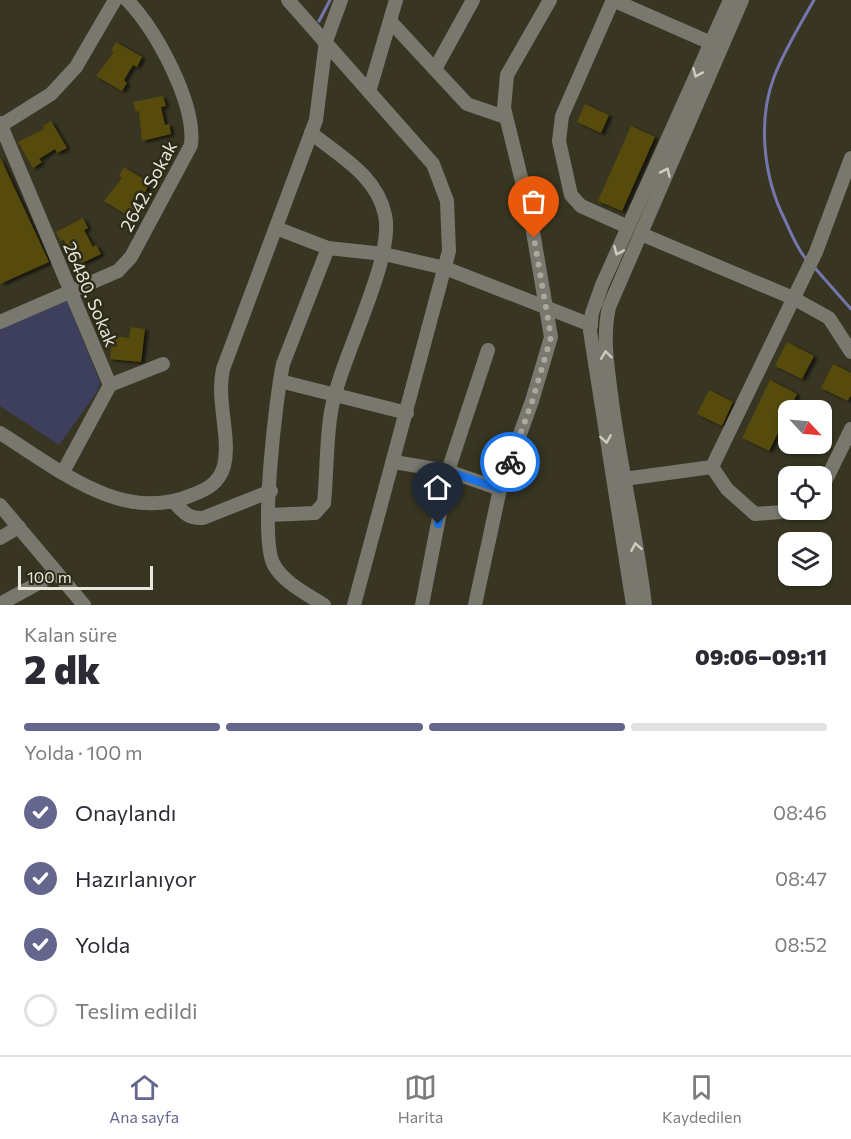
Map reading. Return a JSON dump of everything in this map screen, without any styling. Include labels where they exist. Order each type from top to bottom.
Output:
[{"type":"street","points":[[0,125],[51,94],[76,67],[116,0]]},
{"type":"street","name":"2642. Sokak","points":[[0,322],[118,272],[131,257],[191,145],[193,133],[178,84],[142,16],[127,0]]},
{"type":"street","points":[[288,0],[433,164],[447,201],[449,251],[354,605]]},
{"type":"street","points":[[0,433],[99,494],[124,503],[175,503],[212,487],[225,465],[220,385],[316,120],[326,41],[341,0]]},
{"type":"street","points":[[369,92],[396,0]]},
{"type":"street","points":[[435,69],[473,0]]},
{"type":"street","points":[[475,605],[500,489],[532,402],[551,337],[530,214],[505,117],[507,75],[550,0]]},
{"type":"street","points":[[711,43],[613,0],[562,116],[559,141],[571,195],[581,206],[793,298],[829,318],[851,352]]},
{"type":"street","points":[[645,605],[604,341],[609,307],[635,230],[730,0]]},
{"type":"street","points":[[633,605],[595,373],[591,325],[603,285],[635,230],[742,0]]},
{"type":"street","points":[[391,22],[467,104],[505,117]]},
{"type":"street","name":"26480. Sokak","points":[[0,125],[110,385]]},
{"type":"street","points":[[269,514],[315,513],[324,503],[334,397],[384,254],[386,217],[379,198],[363,173],[311,133]]},
{"type":"street","points":[[712,467],[810,263],[851,158]]},
{"type":"street","points":[[276,228],[328,248],[384,254],[445,268],[591,325]]},
{"type":"street","points":[[324,605],[287,581],[274,566],[268,550],[271,454],[279,381],[287,353],[328,248]]},
{"type":"street","points":[[422,605],[448,471],[488,350]]},
{"type":"street","points":[[63,472],[105,390],[110,385],[163,364]]},
{"type":"street","points":[[279,381],[334,397],[407,413]]},
{"type":"street","points":[[832,468],[851,429]]},
{"type":"street","points":[[394,462],[448,471],[500,489]]},
{"type":"street","points":[[624,479],[712,467]]},
{"type":"street","points":[[712,467],[726,489],[755,514],[778,512]]},
{"type":"street","points":[[175,503],[194,519],[203,518],[271,491]]},
{"type":"street","points":[[0,505],[84,605]]},
{"type":"street","points":[[0,538],[18,527]]},
{"type":"street","points":[[0,604],[57,573]]},
{"type":"shaded area","points":[[65,295],[100,382],[97,392],[59,445],[0,406],[0,327]]},
{"type":"building","points":[[116,42],[142,57],[137,67],[133,65],[124,80],[127,83],[122,91],[96,76],[114,52],[111,51]]},
{"type":"building","points":[[163,96],[166,106],[161,107],[165,125],[169,124],[171,134],[142,141],[139,111],[136,112],[133,102]]},
{"type":"building","points":[[585,104],[609,115],[601,133],[577,122]]},
{"type":"building","points":[[51,121],[67,148],[57,153],[55,149],[39,159],[42,162],[33,168],[18,142],[44,129],[43,126]]},
{"type":"building","points":[[631,126],[655,137],[622,211],[598,201]]},
{"type":"building","points":[[0,157],[49,262],[0,284]]},
{"type":"building","points":[[124,167],[150,183],[145,192],[141,190],[132,206],[135,208],[130,217],[104,201],[122,178],[119,176]]},
{"type":"building","points":[[83,218],[88,228],[84,230],[93,247],[96,245],[101,254],[74,267],[64,240],[61,241],[56,232]]},
{"type":"building","points":[[131,327],[145,329],[141,362],[110,359],[113,336],[129,338]]},
{"type":"building","points":[[787,342],[814,356],[802,379],[775,366]]},
{"type":"building","points":[[833,364],[851,373],[851,395],[848,401],[821,388]]},
{"type":"building","points":[[770,380],[797,394],[794,400],[778,400],[778,433],[769,451],[742,438]]},
{"type":"building","points":[[709,390],[733,402],[722,426],[697,414]]},
{"type":"waterway","points":[[319,21],[330,0]]},
{"type":"waterway","points":[[807,260],[792,235],[772,187],[764,131],[769,94],[774,77],[787,48],[814,0]]},
{"type":"waterway","points":[[814,267],[851,309]]},
{"type":"way so far","points":[[510,462],[532,402],[551,337],[534,238]]},
{"type":"route","points":[[438,524],[448,471],[500,489],[510,462]]}]
